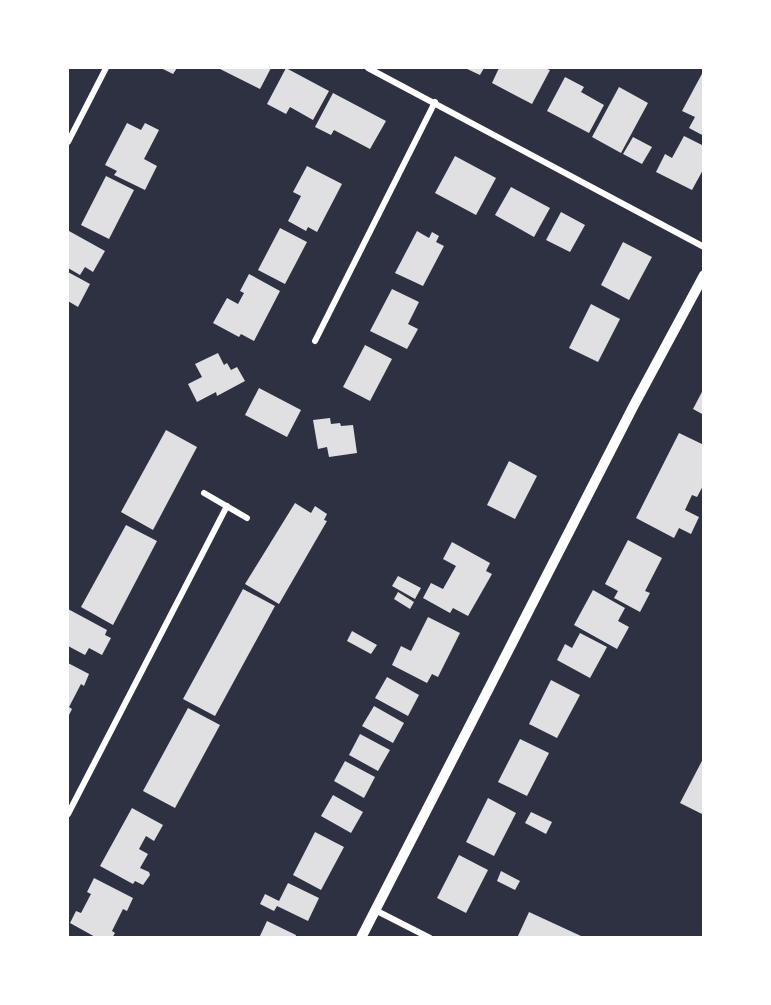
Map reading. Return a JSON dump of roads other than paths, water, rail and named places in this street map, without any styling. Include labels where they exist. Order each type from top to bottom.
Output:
[{"type":"street","points":[[68,142],[106,68]]},
{"type":"street","points":[[368,68],[704,247]]},
{"type":"street","points":[[315,341],[435,102]]},
{"type":"street","points":[[361,938],[634,405],[704,275]]},
{"type":"street","points":[[204,493],[248,518]]},
{"type":"street","points":[[68,814],[227,506]]},
{"type":"street","points":[[375,910],[430,938]]}]
